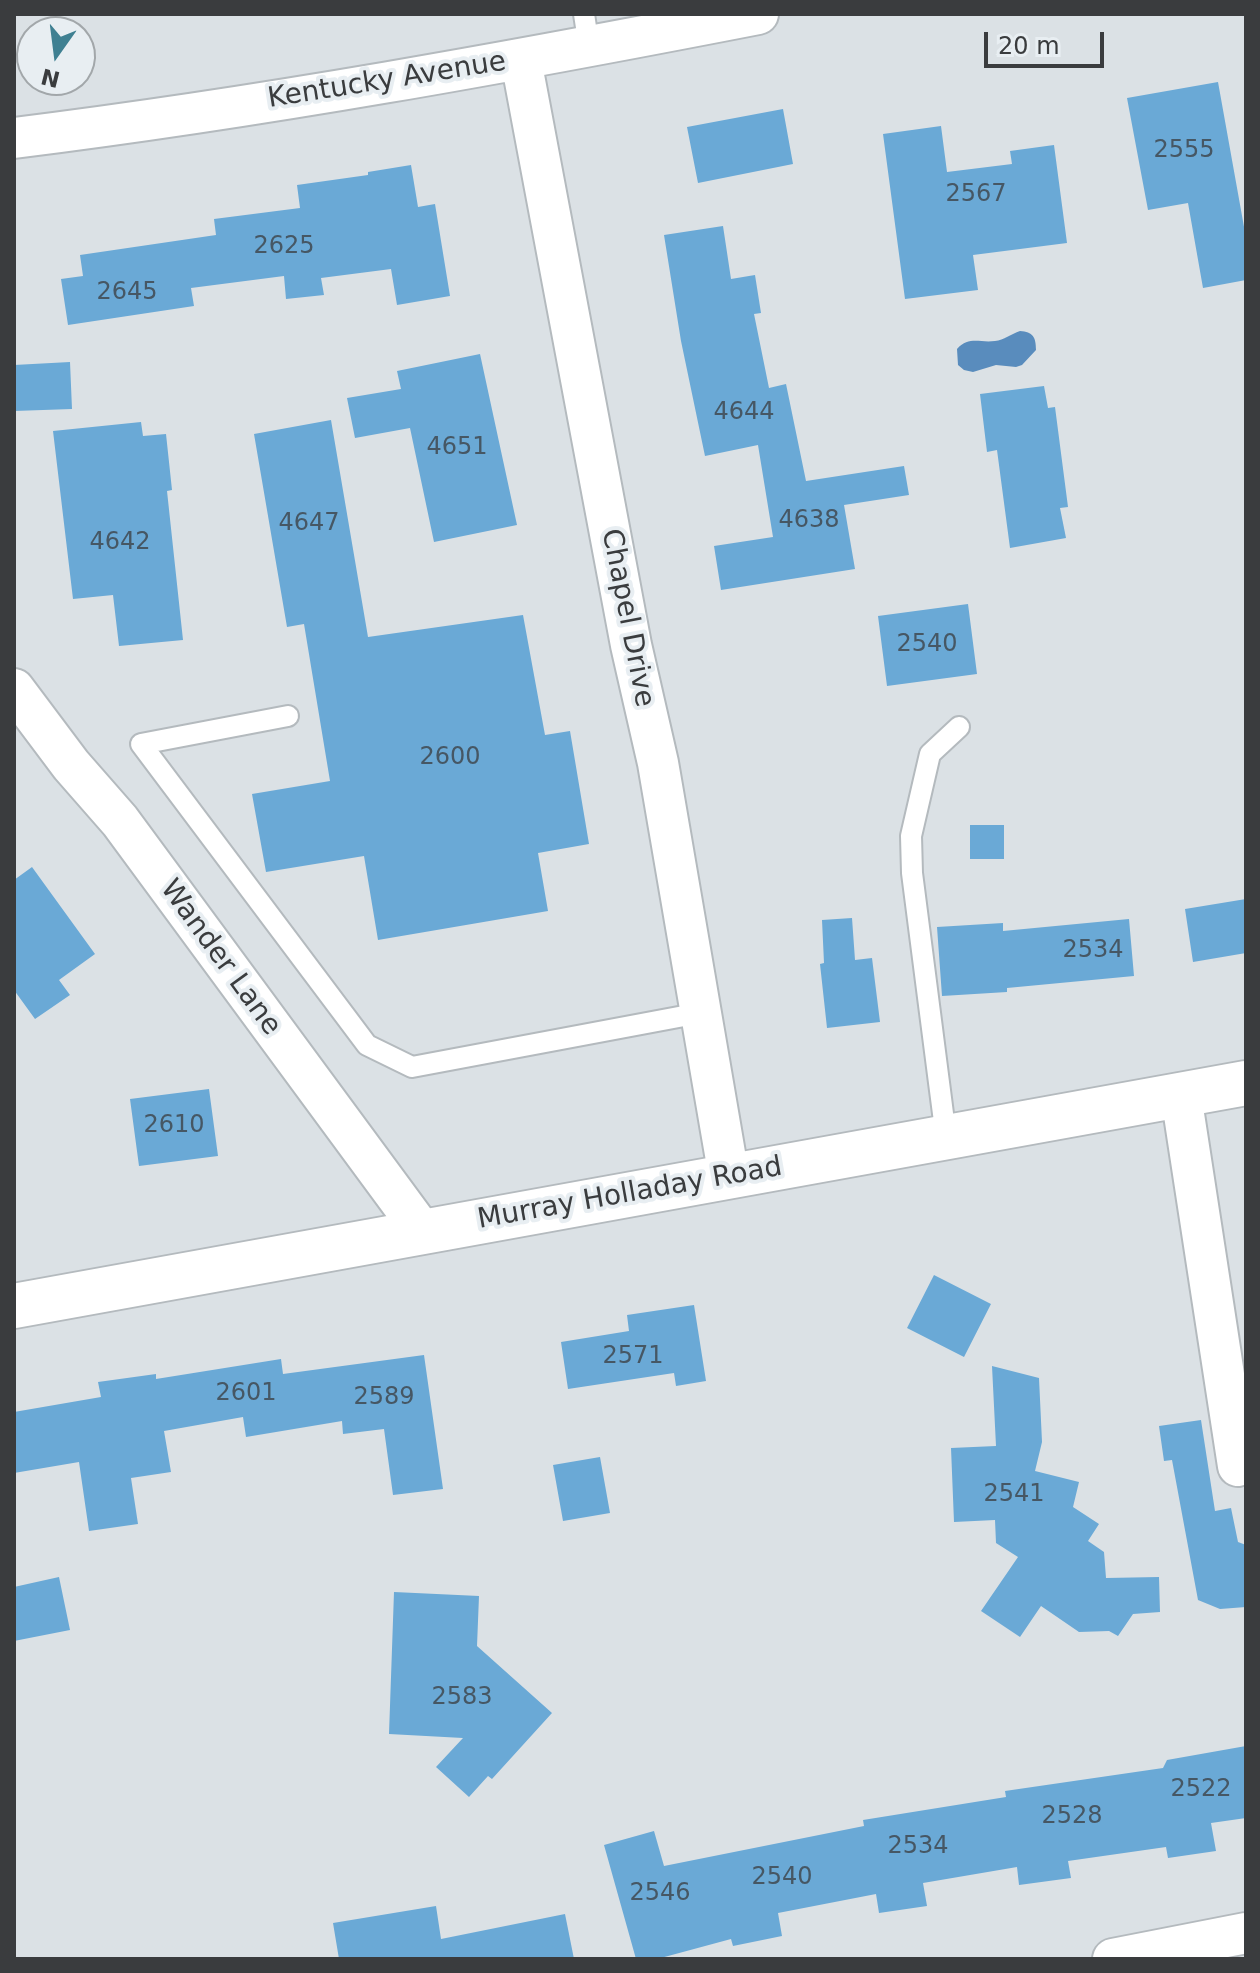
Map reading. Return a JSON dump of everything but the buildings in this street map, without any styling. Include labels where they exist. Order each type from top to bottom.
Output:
[{"type":"street","name":"Kentucky Avenue","points":[[14,138],[123,124],[521,60],[586,30],[758,14]]},
{"type":"street","name":"Chapel Drive","points":[[521,60],[628,629],[658,763],[729,1177]]},
{"type":"street","name":"Wander Lane","points":[[14,689],[71,765],[120,821],[422,1231]]},
{"type":"street","name":"Murray Holladay Road","points":[[14,1306],[1246,1083]]},
{"type":"street","points":[[1181,1095],[1238,1466]]},
{"type":"street","points":[[1113,1959],[1246,1933]]},
{"type":"lane","points":[[288,716],[141,744],[367,1045],[412,1067],[700,1013]]},
{"type":"lane","points":[[946,1137],[912,873],[911,836],[930,754],[959,727]]},
{"type":"water","points":[[1020,331],[1031,334],[1036,345],[1036,350],[1022,365],[996,365],[973,372],[958,365],[957,349],[966,343],[998,340]]}]
